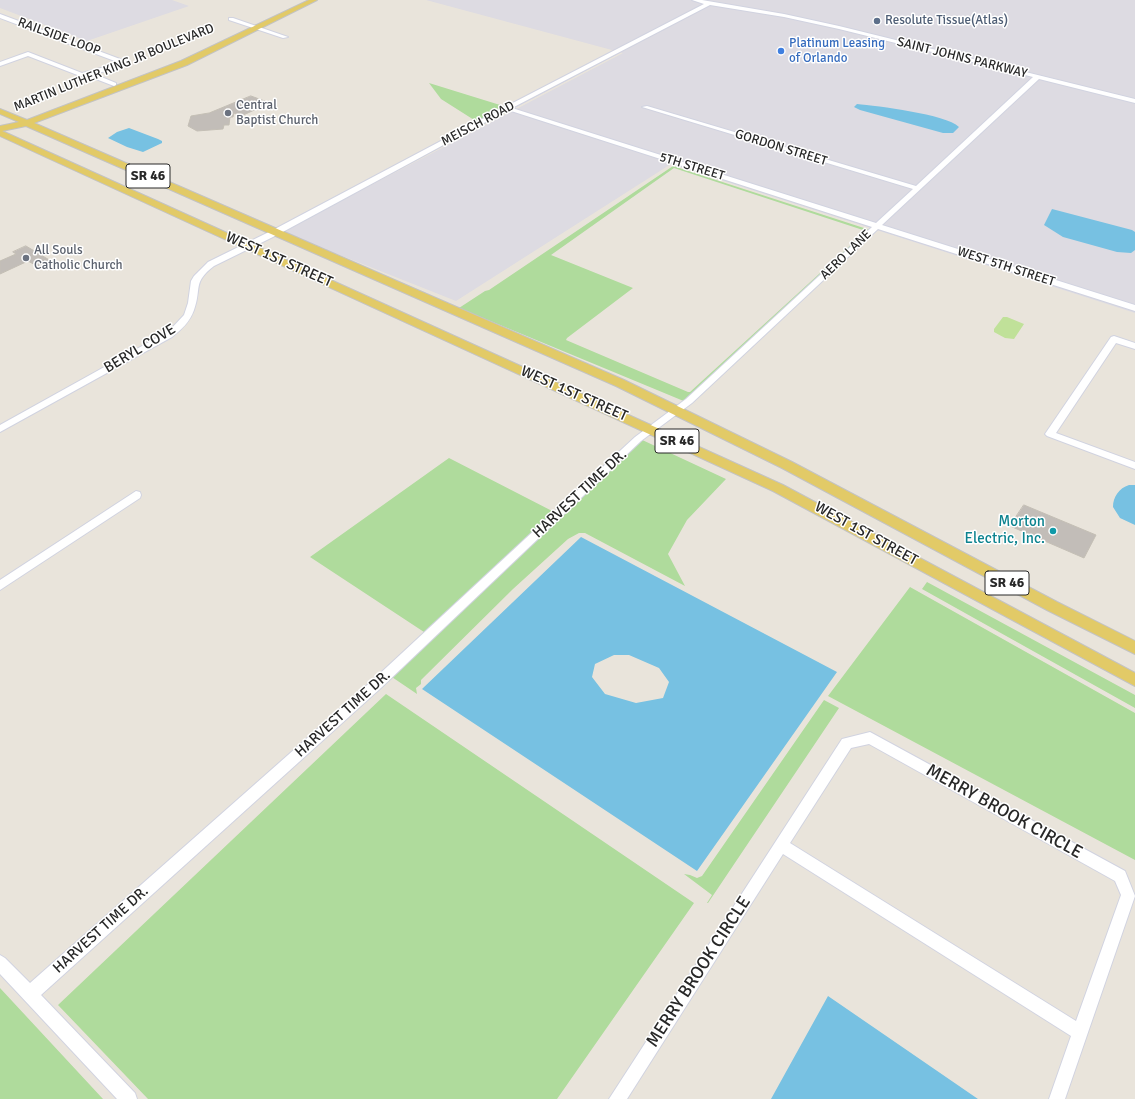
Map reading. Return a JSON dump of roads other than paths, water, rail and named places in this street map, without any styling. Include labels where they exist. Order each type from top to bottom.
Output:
[{"type":"main road","name":"MARTIN LUTHER KING JR BOULEVARD","points":[[23,122],[172,61],[301,0]]},
{"type":"main road","name":"MARTIN LUTHER KING JR BOULEVARD","points":[[0,128],[23,122],[184,63],[314,0]]},
{"type":"main road","name":"WEST 1ST STREET","points":[[0,111],[576,363],[677,410],[787,465],[1045,603],[1135,648]]},
{"type":"main road","name":"WEST 1ST STREET","points":[[0,133],[651,429],[809,504],[1135,680]]},
{"type":"street","name":"SAINT JOHNS PARKWAY","points":[[695,0],[796,18],[1135,101]]},
{"type":"street","name":"MEISCH ROAD","points":[[248,245],[276,232],[507,108],[709,3]]},
{"type":"street","name":"RAILSIDE LOOP","points":[[0,16],[126,62],[89,74],[82,74],[28,54],[0,64]]},
{"type":"street","points":[[231,19],[285,37]]},
{"type":"street","name":"RAILSIDE LOOP","points":[[89,74],[114,84]]},
{"type":"street","name":"AERO LANE","points":[[651,429],[700,391],[1037,77]]},
{"type":"street","name":"GORDON STREET","points":[[645,107],[917,188]]},
{"type":"street","name":"5TH STREET","points":[[507,108],[877,226]]},
{"type":"street","name":"WEST 5TH STREET","points":[[877,226],[1135,308]]},
{"type":"street","name":"BERYL COVE","points":[[0,429],[169,335],[184,322],[190,311],[193,300],[194,279],[203,269],[248,245]]},
{"type":"street","points":[[1135,346],[1114,339],[1050,434],[1135,466]]},
{"type":"street","name":"HARVEST TIME DR.","points":[[30,994],[378,684],[638,439],[651,429]]},
{"type":"street","points":[[0,586],[136,495]]},
{"type":"street","name":"MERRY BROOK CIRCLE","points":[[617,1099],[847,743],[870,738],[1120,876],[1128,895],[1056,1099]]},
{"type":"street","points":[[781,845],[1080,1032]]},
{"type":"street","points":[[0,963],[129,1099]]},
{"type":"water","points":[[857,104],[895,109],[940,118],[952,122],[959,127],[953,133],[943,133],[860,110],[854,107]]},
{"type":"water","points":[[129,128],[158,139],[162,141],[162,143],[143,152],[127,147],[108,138],[117,132]]},
{"type":"water","points":[[1052,209],[1132,230],[1135,232],[1135,250],[1131,253],[1117,252],[1063,237],[1044,225]]},
{"type":"water","points":[[1135,485],[1135,525],[1120,518],[1113,507],[1117,493],[1125,486]]},
{"type":"water","points":[[581,537],[837,672],[697,871],[422,689]],"holes":[[[614,655],[629,655],[659,668],[669,682],[663,698],[636,703],[605,694],[592,677],[595,664]]]},
{"type":"water","points":[[828,996],[978,1099],[771,1099]]},
{"type":"place","name":"Resolute Tissue(Atlas)","points":[[877,21]]},
{"type":"place","name":"Platinum Leasing of Orlando","points":[[781,51]]},
{"type":"place","name":"Central Baptist Church","points":[[228,113]]},
{"type":"place","name":"All Souls Catholic Church","points":[[26,258]]},
{"type":"place","name":"Morton Electric, Inc.","points":[[1053,531]]}]
